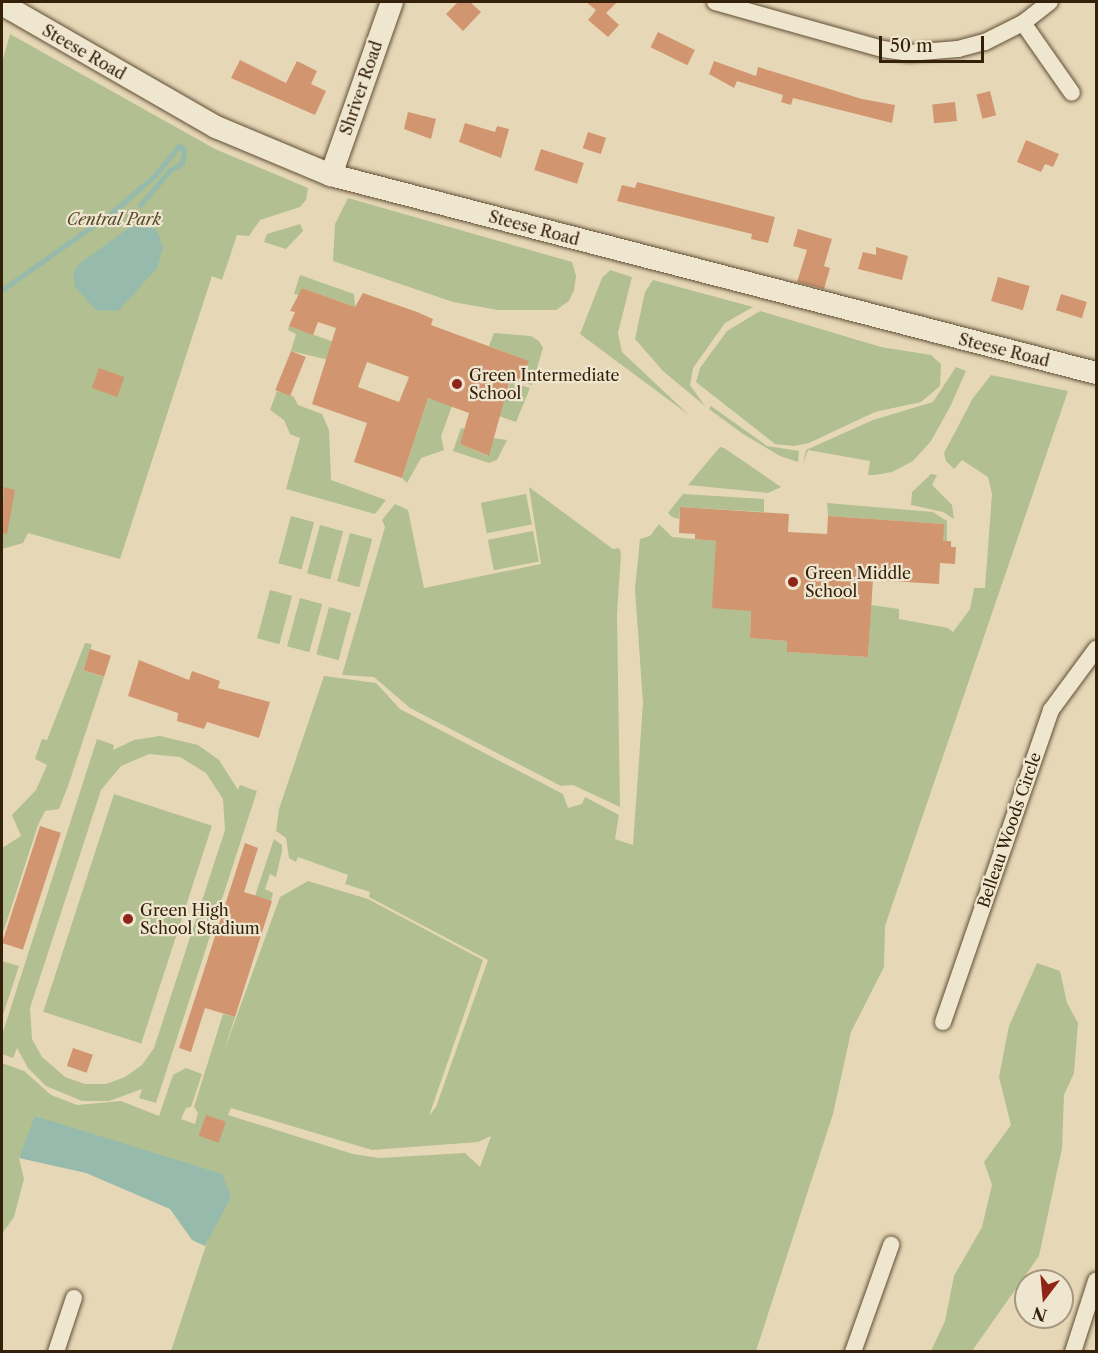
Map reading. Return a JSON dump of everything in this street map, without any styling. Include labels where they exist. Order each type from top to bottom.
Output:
[{"type":"street","name":"Shriver Road","points":[[331,175],[392,2]]},
{"type":"street","points":[[715,2],[882,49],[909,53],[958,49],[985,42],[1023,23],[1050,2]]},
{"type":"street","name":"Steese Road","points":[[2,4],[216,127],[331,175],[1096,372]]},
{"type":"street","points":[[1023,23],[1072,93]]},
{"type":"street","name":"Belleau Woods Circle","points":[[943,1022],[1051,710],[1096,649]]},
{"type":"street","points":[[853,1352],[891,1245]]},
{"type":"street","points":[[1073,1352],[1096,1281]]},
{"type":"street","points":[[56,1352],[74,1298]]},
{"type":"green space","name":"Central Park","points":[[10,34],[215,149],[308,188],[306,200],[300,207],[260,220],[249,236],[237,235],[222,280],[212,276],[120,559],[28,533],[23,543],[2,549],[2,63]]},
{"type":"green space","points":[[348,198],[572,262],[576,276],[574,290],[569,301],[556,310],[498,310],[453,302],[333,261],[335,224]]},
{"type":"green space","points":[[300,224],[303,231],[286,249],[264,242],[267,234]]},
{"type":"green space","points":[[610,270],[632,277],[618,333],[622,352],[689,415],[580,334],[602,278]]},
{"type":"green space","points":[[300,275],[354,294],[355,307],[302,288],[299,295],[294,294]]},
{"type":"green space","points":[[653,280],[753,307],[725,323],[693,368],[690,385],[705,406],[663,371],[635,339],[645,292]]},
{"type":"green space","points":[[760,311],[881,347],[931,355],[941,364],[940,386],[921,402],[875,412],[809,443],[794,446],[775,444],[696,382],[700,368],[727,331]]},
{"type":"green space","points":[[289,326],[334,342],[329,360],[291,351],[296,334],[288,330]]},
{"type":"green space","points":[[494,333],[531,336],[539,341],[543,348],[532,385],[521,382],[528,361],[489,346]]},
{"type":"green space","points":[[956,367],[966,371],[950,407],[931,441],[913,461],[892,472],[868,475],[870,461],[808,450],[803,464],[806,450],[873,420],[933,402]]},
{"type":"green space","points":[[991,375],[1068,391],[885,926],[884,967],[851,1032],[833,1114],[756,1351],[171,1351],[211,1230],[231,1197],[36,1116],[19,1158],[24,1179],[14,1217],[2,1234],[2,1063],[24,1071],[51,1095],[77,1105],[121,1101],[159,1116],[173,1075],[186,1068],[202,1074],[191,1107],[186,1108],[181,1119],[195,1124],[198,1113],[194,1107],[223,1014],[235,1017],[223,1054],[280,897],[308,881],[368,899],[483,960],[429,1116],[436,1107],[488,960],[369,897],[370,892],[345,884],[348,875],[298,857],[296,862],[289,858],[286,838],[276,831],[279,809],[324,676],[376,683],[400,709],[563,794],[568,808],[582,804],[585,797],[619,815],[615,839],[633,845],[643,703],[635,589],[640,539],[650,536],[659,524],[672,537],[716,541],[751,611],[750,638],[787,641],[787,652],[868,657],[871,605],[899,609],[899,619],[948,628],[953,632],[970,609],[974,588],[985,588],[992,494],[988,477],[962,460],[954,469],[946,461],[944,453],[973,398]],"holes":[[[231,1108],[372,1150],[478,1142],[491,1136],[480,1167],[465,1153],[379,1158],[353,1154],[228,1115]]]},
{"type":"green space","points":[[510,382],[530,388],[516,422],[499,416]]},
{"type":"green space","points":[[277,391],[293,396],[298,405],[322,414],[329,430],[331,480],[386,500],[375,514],[286,489],[300,438],[290,434],[284,420],[270,410]]},
{"type":"green space","points":[[428,398],[452,406],[441,436],[444,450],[421,458],[407,483],[402,478]]},
{"type":"green space","points":[[711,406],[767,446],[799,451],[798,462],[780,456],[743,434],[709,409]]},
{"type":"green space","points":[[461,428],[465,429],[460,444],[488,456],[493,438],[507,440],[497,460],[489,463],[453,451]]},
{"type":"green space","points":[[720,447],[781,487],[768,493],[688,485]]},
{"type":"green space","points":[[931,474],[937,475],[932,485],[952,505],[954,519],[943,512],[911,505],[912,492]]},
{"type":"green space","points":[[529,487],[613,549],[619,548],[621,553],[617,615],[620,807],[573,785],[561,786],[410,708],[374,677],[342,675],[385,527],[382,520],[395,504],[408,510],[424,588],[541,564]]},
{"type":"green space","points":[[526,494],[532,524],[487,533],[481,503]]},
{"type":"green space","points":[[683,494],[764,499],[764,512],[680,507],[679,519],[672,517],[668,513]]},
{"type":"green space","points":[[827,503],[933,512],[947,521],[947,541],[943,541],[943,524],[828,516]]},
{"type":"green space","points":[[291,516],[314,522],[302,570],[278,563]]},
{"type":"green space","points":[[320,525],[343,531],[330,580],[307,573]]},
{"type":"green space","points":[[533,531],[539,561],[494,570],[488,540]]},
{"type":"green space","points":[[350,533],[372,539],[359,587],[337,581]]},
{"type":"green space","points":[[270,590],[292,596],[279,644],[257,638]]},
{"type":"green space","points":[[300,598],[322,604],[309,652],[287,646]]},
{"type":"green space","points":[[329,607],[351,613],[339,660],[316,654]]},
{"type":"green space","points":[[85,643],[92,644],[83,670],[104,677],[59,809],[45,811],[38,825],[2,936],[2,848],[21,836],[12,815],[36,790],[47,765],[35,759],[42,739],[47,740]]},
{"type":"green space","points":[[160,736],[198,745],[219,760],[238,790],[240,785],[257,791],[156,1103],[139,1098],[142,1089],[109,1101],[82,1101],[46,1086],[28,1068],[17,1048],[13,1058],[2,1054],[2,1035],[97,739],[114,745],[113,750],[134,740]],"holes":[[[149,754],[180,757],[206,773],[223,799],[225,830],[154,1048],[142,1065],[125,1077],[106,1084],[85,1084],[65,1077],[42,1057],[32,1039],[30,1008],[101,790],[121,766]]]},
{"type":"green space","name":"Green High School Stadium","points":[[114,794],[212,826],[141,1044],[43,1012]]},
{"type":"green space","points":[[274,839],[282,845],[282,851],[276,877],[270,874],[265,889],[273,893],[271,901],[255,896]]},
{"type":"green space","points":[[2,961],[19,966],[2,1018]]},
{"type":"green space","points":[[1037,963],[1060,971],[1067,1003],[1078,1023],[1074,1073],[1064,1095],[1062,1148],[1039,1256],[1030,1269],[1014,1269],[1014,1291],[972,1351],[931,1351],[945,1321],[954,1276],[982,1227],[992,1185],[984,1162],[1011,1125],[999,1077],[1009,1026]]},
{"type":"shaded area","points":[[148,226],[157,230],[163,248],[157,268],[118,311],[96,310],[75,287],[73,275],[78,265],[130,227]]},
{"type":"shaded area","points":[[35,1116],[222,1174],[231,1197],[205,1246],[192,1240],[170,1209],[86,1173],[19,1158]]},
{"type":"building","points":[[458,2],[470,2],[481,12],[463,31],[446,14]]},
{"type":"building","points":[[586,2],[617,2],[606,13],[619,25],[608,37],[588,20],[596,10]]},
{"type":"building","points":[[658,32],[695,50],[687,65],[651,47]]},
{"type":"building","points":[[240,60],[286,83],[297,61],[317,71],[311,84],[326,91],[315,115],[231,78]]},
{"type":"building","points":[[714,61],[756,76],[758,67],[862,99],[895,105],[892,123],[793,98],[791,105],[781,102],[783,95],[737,81],[734,88],[709,74]]},
{"type":"building","points":[[990,91],[996,115],[982,119],[976,94]]},
{"type":"building","points":[[955,102],[957,121],[934,123],[932,104]]},
{"type":"building","points":[[408,112],[436,119],[431,139],[404,129]]},
{"type":"building","points":[[465,123],[495,132],[497,126],[509,129],[501,158],[459,142]]},
{"type":"building","points":[[588,132],[606,138],[601,154],[583,148]]},
{"type":"building","points":[[1026,140],[1059,154],[1053,167],[1045,164],[1041,172],[1017,162]]},
{"type":"building","points":[[541,149],[584,163],[577,184],[534,170]]},
{"type":"building","points":[[637,182],[775,217],[768,243],[751,239],[752,234],[617,201],[622,185],[635,188]]},
{"type":"building","points":[[798,229],[832,239],[824,266],[830,268],[824,289],[797,282],[807,250],[793,246]]},
{"type":"building","points":[[876,247],[908,256],[902,280],[858,269],[863,252],[876,255]]},
{"type":"building","points":[[998,277],[1030,286],[1023,310],[991,301]]},
{"type":"building","name":"Green Intermediate School","points":[[302,288],[355,307],[363,293],[433,319],[431,325],[529,361],[521,382],[510,379],[489,456],[460,444],[469,413],[428,398],[402,478],[354,462],[367,423],[312,404],[336,328],[318,322],[313,335],[289,326],[295,312],[290,311]],"holes":[[[367,362],[409,377],[399,402],[358,387]]]},
{"type":"building","points":[[1061,294],[1087,302],[1082,318],[1056,310]]},
{"type":"building","points":[[291,351],[306,357],[290,396],[275,390]]},
{"type":"building","points":[[99,368],[124,377],[117,397],[92,388]]},
{"type":"building","points":[[4,487],[15,490],[7,534],[2,533]]},
{"type":"building","name":"Green Middle School","points":[[680,507],[789,514],[788,532],[827,534],[828,516],[944,524],[943,541],[951,541],[951,547],[956,547],[955,564],[940,563],[939,584],[873,580],[868,657],[787,652],[787,641],[750,638],[751,611],[712,608],[716,541],[695,539],[695,534],[679,533]]},
{"type":"building","points":[[90,649],[111,656],[104,677],[83,670]]},
{"type":"building","points":[[139,660],[189,680],[192,671],[220,681],[218,688],[270,702],[259,738],[207,722],[204,729],[177,721],[178,713],[128,696]]},
{"type":"building","points":[[40,826],[61,833],[23,950],[2,943]]},
{"type":"building","points":[[245,843],[258,848],[244,892],[272,901],[235,1017],[205,1008],[191,1052],[179,1048]]},
{"type":"building","points":[[73,1048],[93,1055],[87,1073],[67,1066]]},
{"type":"building","points":[[206,1115],[226,1122],[219,1143],[199,1136]]},
{"type":"waterway","points":[[2,290],[114,211],[155,175],[179,146],[185,150],[182,164],[170,171],[141,205]]},
{"type":"place","name":"Green Intermediate School","points":[[457,384]]},
{"type":"place","name":"Green Middle School","points":[[793,582]]},
{"type":"place","name":"Green High School Stadium","points":[[128,919]]}]
